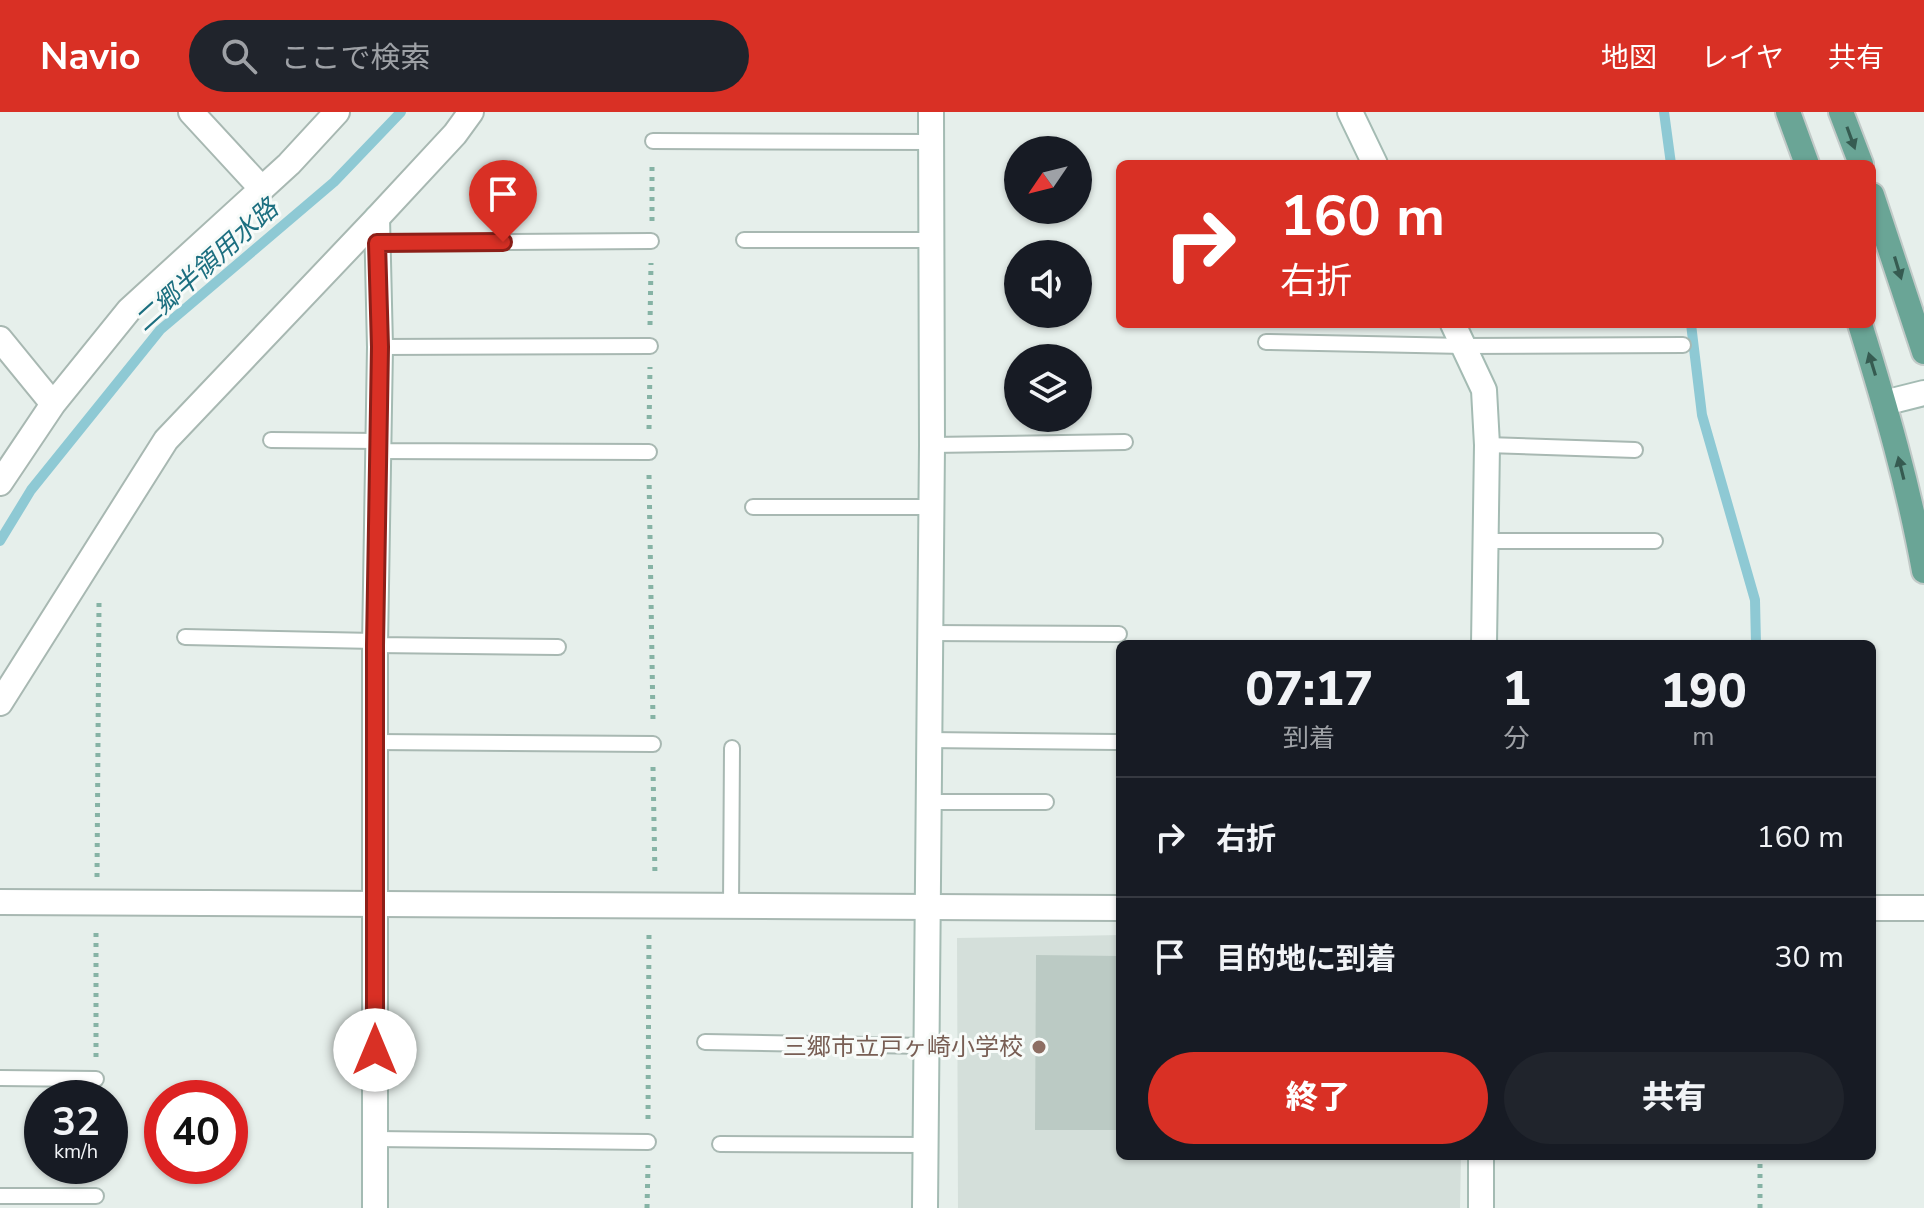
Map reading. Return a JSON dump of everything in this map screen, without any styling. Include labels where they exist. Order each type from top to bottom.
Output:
[{"type":"main road","points":[[1788,112],[1806,160]]},
{"type":"main road","points":[[1841,112],[1859,160]]},
{"type":"main road","points":[[1876,207],[1924,352]]},
{"type":"main road","points":[[1861,328],[1916,525],[1924,571]]},
{"type":"street","points":[[191,112],[262,189]]},
{"type":"street","points":[[0,483],[53,404],[129,310],[289,164],[337,112]]},
{"type":"street","points":[[0,703],[166,440],[377,218],[455,134],[471,112]]},
{"type":"street","points":[[925,1208],[932,445],[931,112]]},
{"type":"street","points":[[1350,112],[1373,160]]},
{"type":"street","points":[[375,1208],[375,643],[380,347],[377,218]]},
{"type":"street","points":[[1458,335],[1484,390],[1487,445],[1484,640]]},
{"type":"street","points":[[0,339],[53,404]]},
{"type":"street","points":[[1884,403],[1924,393]]},
{"type":"street","points":[[0,902],[376,902],[652,914],[731,906],[1116,908]]},
{"type":"street","points":[[1876,908],[1924,908]]},
{"type":"street","points":[[1481,1160],[1481,1208]]},
{"type":"lane","points":[[653,141],[931,142]]},
{"type":"lane","points":[[744,240],[929,240]]},
{"type":"lane","points":[[377,243],[651,241]]},
{"type":"lane","points":[[1266,342],[1458,335],[1683,345]]},
{"type":"lane","points":[[380,347],[650,346]]},
{"type":"lane","points":[[271,440],[378,446],[649,452]]},
{"type":"lane","points":[[932,445],[1125,442]]},
{"type":"lane","points":[[1487,445],[1635,450]]},
{"type":"lane","points":[[753,507],[931,507]]},
{"type":"lane","points":[[1486,541],[1655,541]]},
{"type":"lane","points":[[930,633],[1119,634]]},
{"type":"lane","points":[[185,637],[558,647]]},
{"type":"lane","points":[[928,740],[1116,742]]},
{"type":"lane","points":[[376,742],[653,744]]},
{"type":"lane","points":[[731,906],[732,748]]},
{"type":"lane","points":[[928,802],[1046,802]]},
{"type":"lane","points":[[705,1042],[925,1046]]},
{"type":"lane","points":[[0,1078],[96,1079]]},
{"type":"lane","points":[[375,1139],[648,1142]]},
{"type":"lane","points":[[720,1144],[925,1145]]},
{"type":"lane","points":[[0,1196],[96,1196]]},
{"type":"path","points":[[647,1208],[653,744],[649,452],[653,141]]},
{"type":"path","points":[[86,569],[99,592],[96,1079]]},
{"type":"path","points":[[1760,1160],[1760,1208]]},
{"type":"shaded area","name":"三郷市立戸ヶ崎小学校","points":[[1116,935],[1116,1160],[1461,1160],[1460,1208],[958,1208],[957,938]]},
{"type":"building","points":[[1036,955],[1116,956],[1116,1130],[1035,1130]]},
{"type":"waterway","name":"二郷半領用水路","points":[[0,541],[31,490],[160,330],[334,182],[401,112]]},
{"type":"waterway","points":[[1664,112],[1670,160]]},
{"type":"waterway","points":[[1691,328],[1702,415],[1755,600],[1756,640]]},
{"type":"place","name":"三郷市立戸ヶ崎小学校","points":[[1039,1047]]},
{"type":"route","points":[[375,1050],[375,645],[380,347],[377,243],[503,242]]}]
